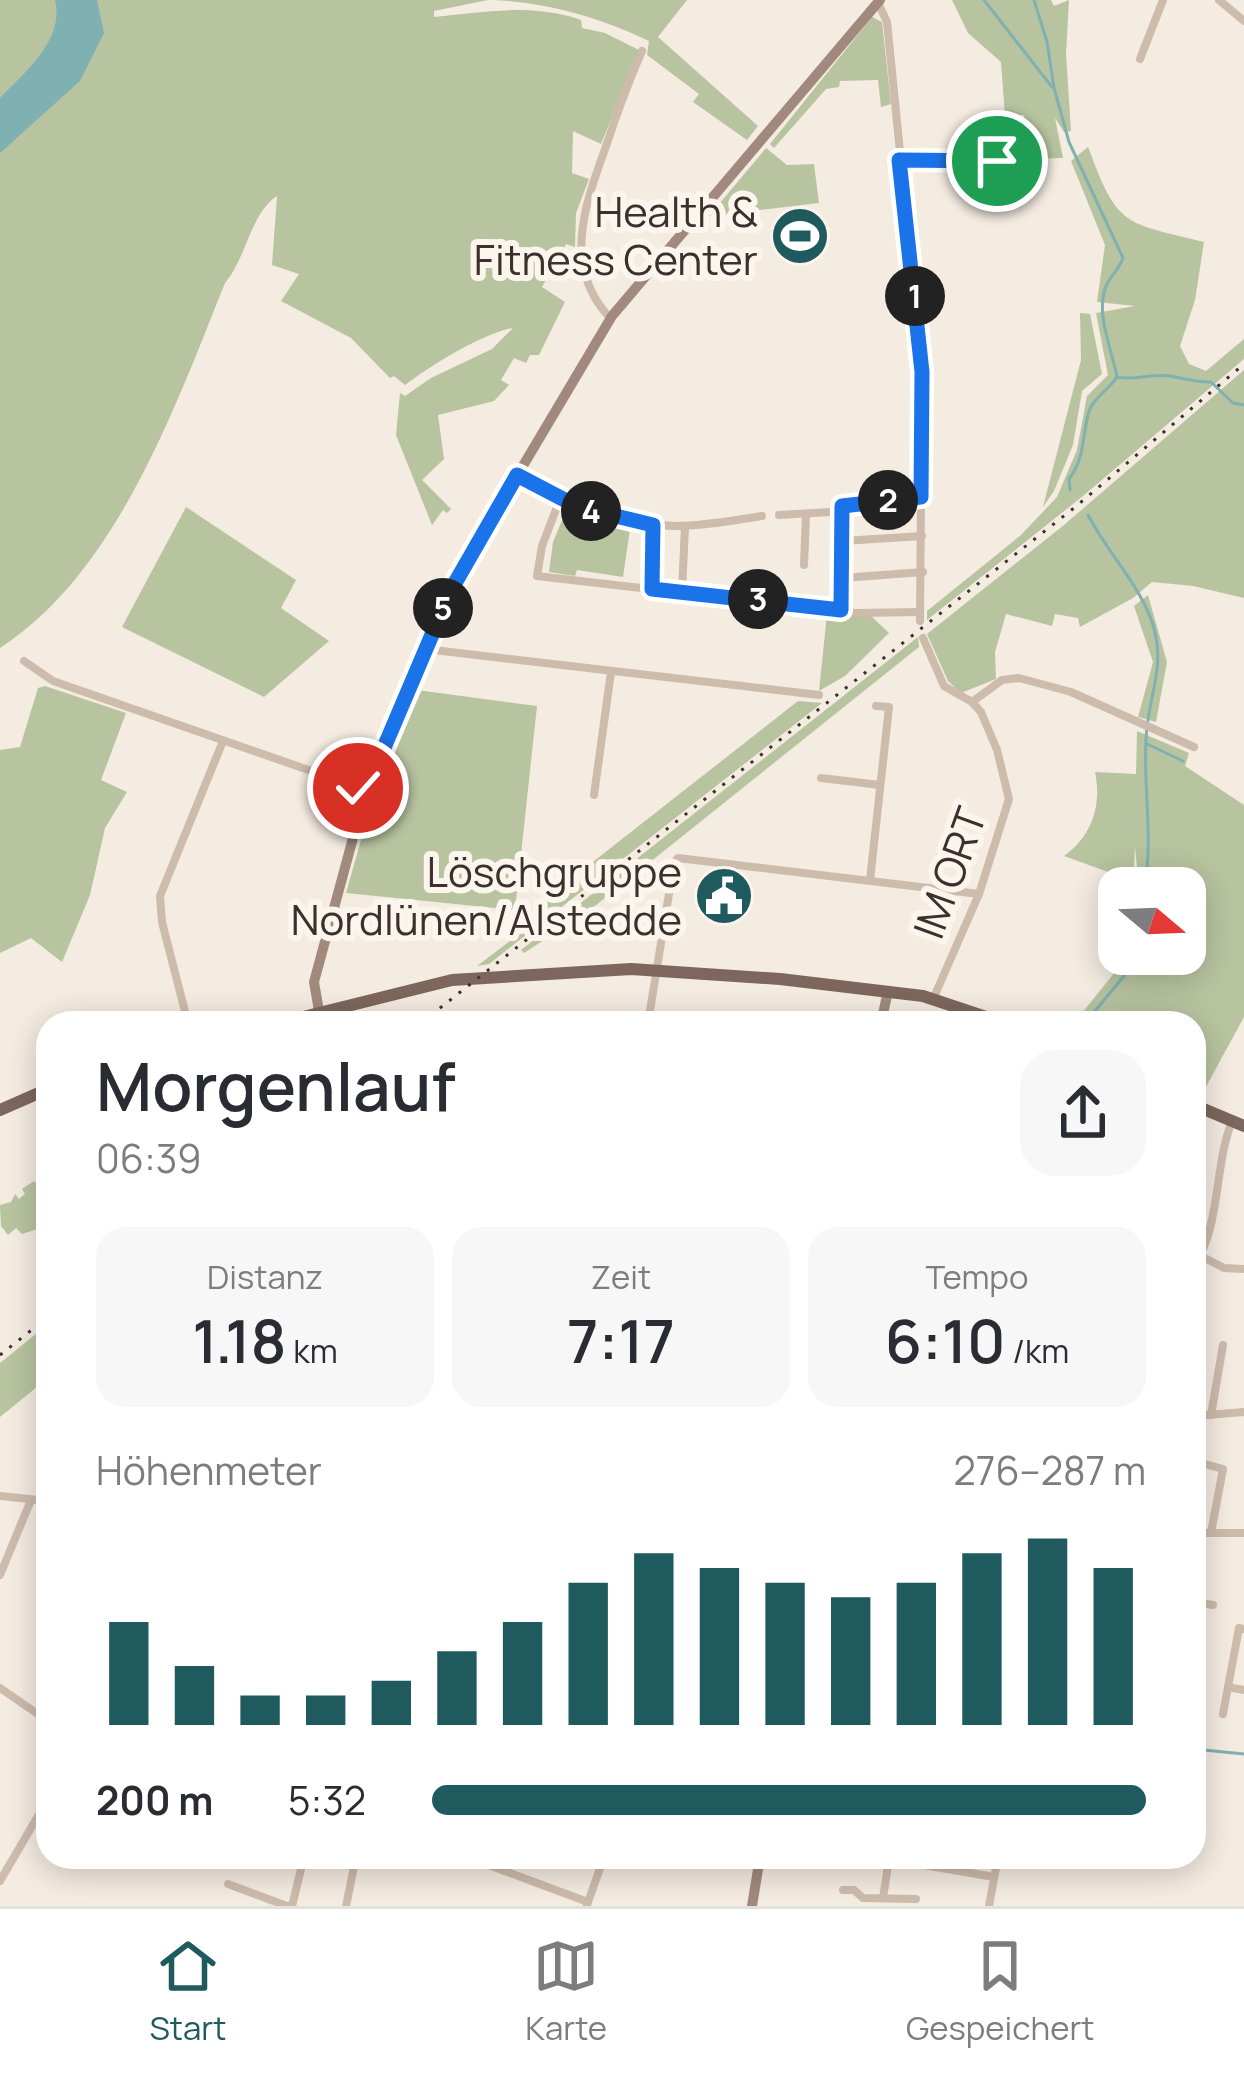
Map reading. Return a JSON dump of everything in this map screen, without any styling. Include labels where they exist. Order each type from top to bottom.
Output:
[{"type":"main road","points":[[319,1011],[467,978],[592,970],[658,970],[888,991],[934,998],[970,1011]]},
{"type":"main road","points":[[0,1111],[36,1094]]},
{"type":"main road","points":[[1206,1110],[1238,1123]]},
{"type":"street","points":[[1140,59],[1163,0]]},
{"type":"street","points":[[1220,0],[1244,21]]},
{"type":"street","points":[[319,1011],[314,982],[366,790],[451,590],[610,319],[879,1],[887,22],[922,372],[920,617],[537,576],[542,546],[560,499]]},
{"type":"street","points":[[610,319],[592,295],[582,266],[584,207],[642,51]]},
{"type":"street","points":[[899,160],[1016,161]]},
{"type":"street","points":[[517,475],[595,513],[653,525],[685,526],[763,516]]},
{"type":"street","points":[[779,515],[921,497]]},
{"type":"street","points":[[841,610],[842,506]]},
{"type":"street","points":[[804,565],[806,514]]},
{"type":"street","points":[[652,589],[653,525]]},
{"type":"street","points":[[682,591],[685,526]]},
{"type":"street","points":[[843,541],[922,536]]},
{"type":"street","points":[[843,578],[922,572]]},
{"type":"street","name":"IM ORT","points":[[923,638],[944,686],[981,712],[998,750],[1009,799],[979,894],[934,998]]},
{"type":"street","points":[[425,649],[819,695]]},
{"type":"street","points":[[24,661],[52,681],[366,790]]},
{"type":"street","points":[[594,795],[611,672]]},
{"type":"street","points":[[972,702],[1002,680],[1019,678],[1071,692],[1193,747]]},
{"type":"street","points":[[870,880],[889,707],[876,706]]},
{"type":"street","points":[[185,1011],[160,913],[160,896],[223,741]]},
{"type":"street","points":[[820,778],[880,785]]},
{"type":"street","points":[[649,1011],[678,858],[979,894]]},
{"type":"street","points":[[884,1011],[888,991]]},
{"type":"street","points":[[1206,1230],[1222,1146],[1238,1123]]},
{"type":"street","points":[[1206,1259],[1224,1268],[1244,1269]]},
{"type":"street","points":[[1211,1415],[1223,1346]]},
{"type":"street","points":[[1206,1415],[1244,1412]]},
{"type":"street","points":[[1206,1464],[1223,1469],[1211,1533]]},
{"type":"street","points":[[0,1496],[36,1500]]},
{"type":"street","points":[[0,1575],[31,1500]]},
{"type":"street","points":[[1206,1533],[1244,1533]]},
{"type":"street","points":[[1206,1604],[1213,1605]]},
{"type":"street","points":[[1223,1714],[1239,1628],[1244,1629]]},
{"type":"street","points":[[1228,1687],[1244,1690]]},
{"type":"street","points":[[0,1688],[36,1713]]},
{"type":"street","points":[[0,1881],[36,1819]]},
{"type":"street","points":[[229,1884],[290,1906],[301,1869]]},
{"type":"street","points":[[346,1906],[354,1869]]},
{"type":"street","points":[[498,1869],[587,1904],[600,1869]]},
{"type":"street","points":[[752,1906],[758,1869]]},
{"type":"street","points":[[883,1898],[888,1869]]},
{"type":"street","points":[[948,1869],[994,1877]]},
{"type":"street","points":[[989,1906],[996,1869]]},
{"type":"street","points":[[843,1890],[854,1890],[863,1898],[916,1899]]},
{"type":"green space","points":[[0,0],[488,0],[434,11],[434,17],[508,10],[563,15],[581,20],[582,28],[605,33],[639,50],[601,144],[573,131],[572,173],[589,179],[576,213],[575,247],[566,244],[542,287],[565,302],[539,355],[530,355],[526,363],[514,358],[501,380],[509,385],[494,401],[438,415],[444,459],[422,480],[451,509],[447,513],[443,510],[432,525],[396,435],[400,393],[405,396],[492,349],[513,328],[472,343],[405,385],[390,378],[351,338],[281,301],[299,274],[272,265],[277,196],[261,214],[225,283],[163,433],[109,532],[41,616],[0,648]]},
{"type":"green space","points":[[492,0],[687,0],[658,37],[758,126],[747,140],[693,102],[699,94],[647,55],[649,41],[572,12]]},
{"type":"green space","points":[[952,0],[1051,0],[1054,6],[1069,0],[1066,54],[1071,131],[1064,132],[1055,118],[1063,158],[1024,159],[1024,115],[1005,116],[1001,62],[968,33]]},
{"type":"green space","points":[[872,17],[882,22],[891,104],[881,107],[878,80],[840,81],[839,87],[826,89],[774,148],[770,144]]},
{"type":"green space","points":[[1088,147],[1108,193],[1127,217],[1204,242],[1195,300],[1180,346],[1189,364],[1206,371],[1244,339],[1244,359],[927,620],[927,611],[1021,535],[1057,497],[1077,450],[1087,396],[1108,375],[1096,313],[1135,306],[1097,302],[1105,245],[1071,161]]},
{"type":"green space","points":[[766,148],[787,165],[814,164],[819,203],[709,216]]},
{"type":"green space","points":[[1080,313],[1090,314],[1102,374],[1082,391],[1073,445],[1043,507],[1081,360]]},
{"type":"green space","points":[[1244,370],[1244,598],[1152,582],[1080,627],[1078,618],[1055,614],[1052,626],[1006,614],[995,652],[996,679],[961,693],[948,681],[927,634],[1064,525]]},
{"type":"green space","points":[[186,507],[296,580],[281,608],[329,641],[264,697],[122,627]]},
{"type":"green space","points":[[565,513],[630,529],[623,577],[577,570],[575,576],[549,572],[553,542]]},
{"type":"green space","points":[[1148,595],[1167,662],[1156,722],[1138,717],[1153,662],[1134,606]]},
{"type":"green space","points":[[827,614],[870,615],[889,633],[845,676],[819,691]]},
{"type":"green space","points":[[918,637],[919,647],[590,910],[524,953],[521,950]]},
{"type":"green space","points":[[45,686],[126,713],[101,780],[127,792],[105,828],[90,895],[62,962],[31,938],[0,953],[0,750],[20,747],[38,688]]},
{"type":"green space","points":[[417,690],[537,706],[515,910],[346,893],[376,787]]},
{"type":"green space","points":[[798,701],[822,703],[489,964],[477,966],[543,916],[529,912]]},
{"type":"green space","points":[[1137,731],[1189,753],[1185,766],[1244,805],[1244,1017],[1206,1087],[1206,1011],[1084,1011],[1113,975],[1206,975],[1206,867],[1137,867],[1135,847],[1134,867],[1098,868],[1064,856],[1082,839],[1093,819],[1095,772],[1136,774]]},
{"type":"green space","points":[[36,1183],[36,1230],[22,1234],[16,1228],[8,1235],[1,1226],[0,1205],[11,1202],[15,1194],[19,1199],[25,1194],[22,1189]]},
{"type":"green space","points":[[36,1334],[36,1388],[0,1417],[0,1363]]},
{"type":"water","points":[[55,0],[97,0],[104,33],[80,81],[0,153],[0,98],[49,42],[57,15]]},
{"type":"waterway","points":[[984,0],[1052,87]]},
{"type":"waterway","points":[[1034,0],[1069,142],[1123,258],[1107,284],[1102,306],[1117,377],[1163,375],[1211,382],[1233,403],[1244,405]]},
{"type":"waterway","points":[[1070,490],[1069,479],[1080,456],[1090,409],[1117,377]]},
{"type":"waterway","points":[[1088,515],[1138,592],[1156,636],[1157,665],[1146,739],[1146,867]]},
{"type":"waterway","points":[[1147,744],[1183,761]]},
{"type":"waterway","points":[[1095,1011],[1124,975]]},
{"type":"waterway","points":[[1206,1750],[1244,1754]]},
{"type":"railway","points":[[436,1011],[1074,508],[1244,364]]},
{"type":"railway","points":[[0,1355],[36,1326]]},
{"type":"place","name":"Health & Fitness Center","points":[[800,236]]},
{"type":"place","name":"Löschgruppe Nordlünen/Alstedde","points":[[724,896]]},
{"type":"route","points":[[358,788],[366,790],[451,590],[517,475],[578,507],[653,525],[652,589],[841,610],[842,506],[921,497],[922,372],[899,160],[997,161]]}]
